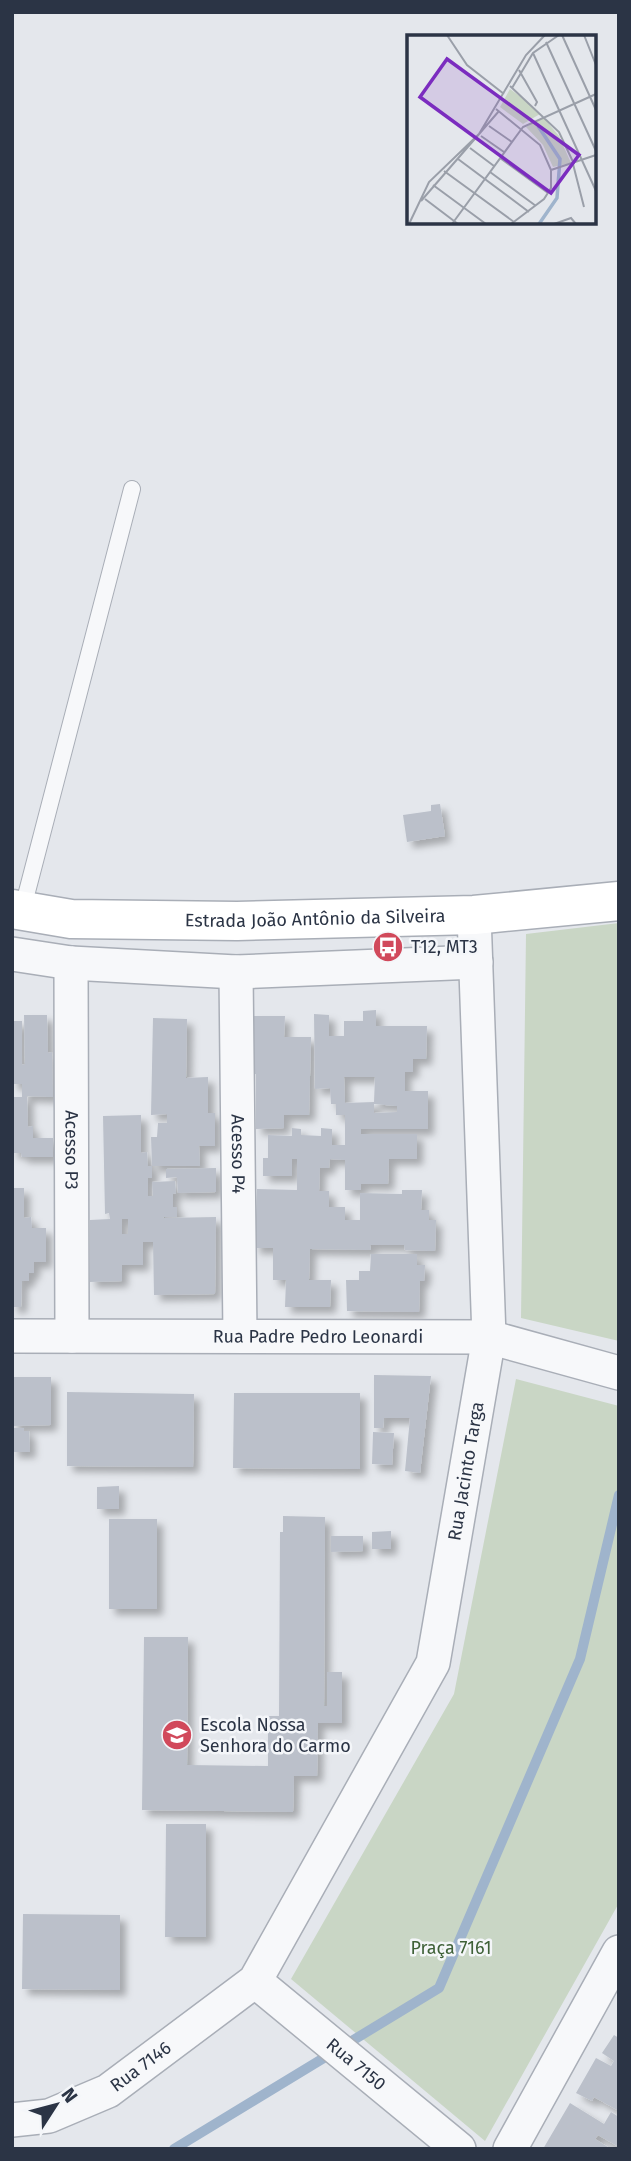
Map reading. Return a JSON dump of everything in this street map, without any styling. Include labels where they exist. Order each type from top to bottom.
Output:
[{"type":"main road","name":"Estrada João Antônio da Silveira","points":[[17,910],[71,919],[236,921],[474,915],[619,901]]},
{"type":"street","name":"Rua Jacinto Targa","points":[[255,1981],[433,1663],[489,1337],[474,915]]},
{"type":"street","points":[[12,954],[71,963],[236,972],[476,962]]},
{"type":"street","name":"Acesso P3","points":[[71,963],[72,1336]]},
{"type":"street","name":"Acesso P4","points":[[236,972],[240,1336]]},
{"type":"street","name":"Rua Padre Pedro Leonardi","points":[[12,1336],[489,1337],[619,1373]]},
{"type":"street","points":[[510,2149],[619,1952]]},
{"type":"street","name":"Rua 7146","points":[[12,2120],[49,2116],[108,2091],[255,1981]]},
{"type":"street","name":"Rua 7150","points":[[255,1981],[459,2149]]},
{"type":"lane","points":[[17,910],[132,489]]},
{"type":"green space","points":[[619,923],[619,1341],[521,1318],[526,934]]},
{"type":"green space","name":"Praça 7161","points":[[516,1379],[619,1406],[619,1903],[485,2141],[291,1979],[454,1694]]},
{"type":"building","points":[[440,804],[445,836],[407,842],[403,815],[431,811],[431,805]]},
{"type":"building","points":[[376,1010],[376,1026],[427,1026],[426,1059],[413,1059],[413,1072],[405,1072],[405,1091],[428,1091],[428,1129],[361,1129],[361,1134],[417,1134],[417,1159],[389,1159],[388,1184],[361,1184],[361,1190],[345,1190],[345,1160],[330,1159],[329,1168],[320,1168],[319,1191],[329,1191],[329,1207],[345,1207],[345,1220],[360,1220],[360,1193],[402,1194],[402,1190],[422,1190],[421,1210],[429,1210],[429,1220],[436,1220],[435,1251],[405,1250],[404,1245],[370,1245],[371,1250],[310,1249],[309,1280],[331,1280],[330,1307],[285,1307],[286,1280],[273,1280],[273,1248],[254,1248],[254,1219],[257,1189],[297,1190],[297,1159],[292,1159],[292,1176],[263,1176],[263,1158],[268,1158],[268,1135],[292,1136],[292,1128],[301,1129],[301,1135],[321,1136],[321,1128],[332,1129],[332,1145],[345,1145],[345,1115],[336,1115],[336,1104],[331,1104],[330,1088],[315,1089],[314,1014],[329,1015],[329,1036],[344,1036],[344,1021],[363,1021],[363,1011]],"holes":[[[344,1077],[375,1077],[374,1102],[345,1103]],[[374,1104],[397,1106],[397,1112],[374,1113]]]},
{"type":"building","points":[[24,1015],[47,1015],[48,1053],[52,1052],[53,1097],[27,1096],[28,1127],[33,1126],[33,1138],[53,1138],[53,1157],[22,1157],[21,1153],[12,1153],[12,1097],[22,1097],[22,1084],[12,1084],[12,1021],[22,1021],[22,1065],[25,1064]]},
{"type":"building","points":[[254,1016],[285,1016],[284,1037],[311,1037],[309,1115],[284,1115],[284,1128],[256,1129]]},
{"type":"building","points":[[153,1018],[187,1019],[186,1078],[208,1077],[208,1113],[215,1113],[215,1146],[199,1146],[200,1166],[152,1166],[151,1137],[157,1137],[158,1123],[167,1123],[167,1114],[151,1115]]},
{"type":"building","points":[[141,1115],[141,1153],[147,1152],[148,1166],[152,1166],[152,1178],[148,1178],[148,1196],[153,1196],[152,1182],[175,1181],[173,1207],[177,1207],[177,1217],[164,1218],[216,1217],[215,1294],[154,1295],[153,1242],[143,1242],[143,1265],[122,1265],[122,1281],[90,1282],[90,1220],[110,1219],[109,1213],[105,1214],[103,1116]],"holes":[[[122,1219],[128,1219],[128,1234],[122,1234]]]},
{"type":"building","points":[[216,1168],[216,1192],[178,1193],[177,1177],[166,1178],[166,1169]]},
{"type":"building","points":[[12,1188],[24,1188],[24,1218],[31,1217],[32,1228],[46,1228],[46,1262],[34,1262],[34,1273],[29,1273],[29,1281],[22,1281],[21,1307],[12,1307]]},
{"type":"building","points":[[371,1254],[417,1254],[417,1265],[425,1265],[424,1281],[420,1281],[419,1312],[347,1311],[346,1280],[359,1280],[359,1271],[370,1271]]},
{"type":"building","points":[[374,1375],[431,1376],[420,1473],[405,1471],[410,1418],[384,1418],[383,1428],[374,1428]]},
{"type":"building","points":[[12,1377],[51,1377],[51,1425],[12,1426]]},
{"type":"building","points":[[67,1392],[194,1394],[193,1467],[67,1466]]},
{"type":"building","points":[[234,1393],[360,1393],[360,1469],[233,1468]]},
{"type":"building","points":[[12,1428],[29,1431],[30,1452],[12,1452]]},
{"type":"building","points":[[373,1432],[394,1433],[392,1465],[372,1464]]},
{"type":"building","points":[[119,1486],[119,1509],[97,1509],[97,1487]]},
{"type":"building","points":[[283,1516],[325,1517],[324,1706],[327,1706],[327,1672],[342,1672],[342,1723],[318,1723],[317,1776],[294,1776],[293,1812],[142,1810],[144,1637],[188,1637],[187,1765],[268,1766],[268,1716],[279,1716],[280,1532],[283,1532]]},
{"type":"building","points":[[109,1519],[157,1519],[157,1609],[109,1609]]},
{"type":"building","points":[[391,1531],[391,1549],[372,1549],[372,1532]]},
{"type":"building","points":[[331,1536],[363,1536],[363,1551],[331,1552]]},
{"type":"building","points":[[166,1824],[206,1824],[206,1937],[165,1937]]},
{"type":"building","points":[[23,1914],[120,1915],[120,1990],[22,1989]]},
{"type":"building","points":[[614,2035],[619,2038],[619,2111],[594,2097],[592,2101],[576,2093],[596,2058],[611,2066],[614,2061],[602,2053]]},
{"type":"building","points":[[570,2103],[604,2124],[611,2112],[619,2117],[619,2147],[598,2135],[595,2139],[611,2149],[543,2149]]},
{"type":"waterway","points":[[174,2149],[439,1988],[580,1659],[619,1495]]},
{"type":"place","name":"T12, MT3","points":[[388,947]]},
{"type":"place","name":"Escola Nossa Senhora do Carmo","points":[[177,1735]]}]
